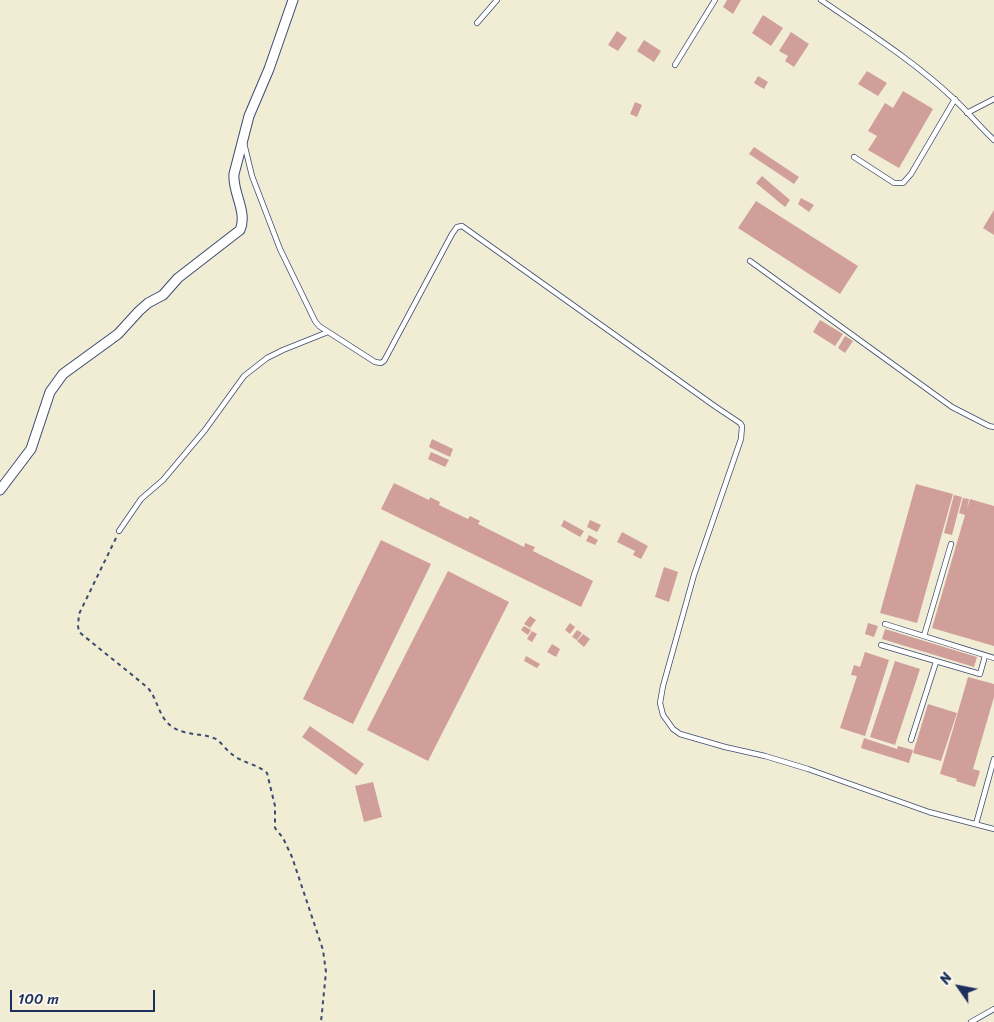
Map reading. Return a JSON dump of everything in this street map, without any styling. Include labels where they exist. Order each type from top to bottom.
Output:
[{"type":"street","points":[[0,490],[31,449],[50,392],[63,374],[118,334],[144,307],[163,295],[178,278],[240,230],[243,224],[234,177],[250,116],[293,0]]},
{"type":"lane","points":[[477,23],[497,0]]},
{"type":"lane","points":[[674,65],[714,0]]},
{"type":"lane","points":[[821,0],[911,62],[955,99],[994,140]]},
{"type":"lane","points":[[854,157],[894,183],[904,183],[912,174],[955,99]]},
{"type":"lane","points":[[967,113],[994,99]]},
{"type":"lane","points":[[243,140],[252,176],[292,276],[316,324],[375,362],[381,364],[383,362],[452,234],[457,227],[462,226],[740,423],[742,426],[740,439],[694,575],[663,686],[660,703],[666,721],[673,730],[680,734],[724,747],[765,756],[817,772],[929,812],[994,829]]},
{"type":"lane","points":[[750,261],[952,407],[994,427]]},
{"type":"lane","points":[[119,531],[141,499],[168,475],[205,430],[244,376],[267,358],[328,332]]},
{"type":"lane","points":[[924,636],[951,544]]},
{"type":"lane","points":[[885,624],[994,658]]},
{"type":"lane","points":[[881,646],[980,674],[985,656]]},
{"type":"lane","points":[[911,740],[936,662]]},
{"type":"lane","points":[[976,824],[994,760]]},
{"type":"lane","points":[[971,1022],[994,1009]]},
{"type":"path","points":[[119,531],[79,614],[79,632],[147,687],[154,696],[161,715],[167,723],[186,734],[216,740],[234,756],[256,766],[267,774],[275,806],[275,828],[283,838],[292,857],[323,950],[326,976],[322,1022]]},
{"type":"building","points":[[727,0],[741,0],[733,14],[723,7]]},
{"type":"building","points":[[763,15],[783,28],[771,46],[752,33]]},
{"type":"building","points":[[617,31],[627,38],[618,51],[608,45]]},
{"type":"building","points":[[791,32],[809,44],[794,67],[785,61],[788,56],[779,51]]},
{"type":"building","points":[[644,40],[661,51],[654,62],[637,51]]},
{"type":"building","points":[[867,71],[887,83],[878,96],[858,84]]},
{"type":"building","points":[[758,76],[768,82],[764,89],[754,83]]},
{"type":"building","points":[[903,91],[933,109],[899,168],[868,150],[877,136],[868,131],[885,103],[893,108]]},
{"type":"building","points":[[635,102],[642,105],[637,117],[630,114]]},
{"type":"building","points":[[754,147],[799,177],[794,184],[749,154]]},
{"type":"building","points":[[762,176],[790,200],[785,207],[756,183]]},
{"type":"building","points":[[801,198],[814,205],[809,212],[798,204]]},
{"type":"building","points":[[756,201],[858,266],[840,294],[738,228]]},
{"type":"building","points":[[994,210],[994,235],[983,228]]},
{"type":"building","points":[[820,320],[843,334],[835,346],[813,332]]},
{"type":"building","points":[[845,336],[853,341],[845,353],[838,348]]},
{"type":"building","points":[[432,439],[453,449],[450,457],[429,447]]},
{"type":"building","points":[[431,452],[449,460],[445,467],[428,459]]},
{"type":"building","points":[[394,483],[429,500],[430,497],[440,502],[439,505],[468,519],[470,516],[480,521],[478,524],[524,547],[525,543],[535,547],[533,551],[593,581],[581,607],[381,509]]},
{"type":"building","points":[[916,484],[953,494],[917,623],[880,613]]},
{"type":"building","points":[[954,495],[962,497],[952,535],[944,533]]},
{"type":"building","points":[[963,498],[969,499],[967,509],[970,499],[994,506],[994,646],[932,628],[965,515],[959,513]]},
{"type":"building","points":[[564,520],[584,531],[580,537],[561,526]]},
{"type":"building","points":[[590,520],[601,525],[597,532],[587,527]]},
{"type":"building","points":[[622,532],[648,546],[641,559],[633,555],[635,551],[617,542]]},
{"type":"building","points":[[589,535],[598,540],[595,545],[586,541]]},
{"type":"building","points":[[381,540],[431,564],[353,724],[303,699]]},
{"type":"building","points":[[664,567],[678,572],[669,602],[655,597]]},
{"type":"building","points":[[448,571],[509,602],[428,761],[367,730]]},
{"type":"building","points":[[530,616],[536,620],[530,628],[524,624]]},
{"type":"building","points":[[570,623],[575,627],[570,634],[565,630]]},
{"type":"building","points":[[868,623],[878,626],[874,637],[865,634]]},
{"type":"building","points":[[524,626],[531,630],[528,635],[521,630]]},
{"type":"building","points":[[885,629],[977,657],[974,667],[882,639]]},
{"type":"building","points":[[577,630],[582,633],[577,640],[572,637]]},
{"type":"building","points":[[532,631],[537,634],[532,642],[527,639]]},
{"type":"building","points":[[583,634],[590,639],[584,647],[577,641]]},
{"type":"building","points":[[552,644],[560,649],[556,657],[547,652]]},
{"type":"building","points":[[865,652],[889,660],[865,736],[840,728],[857,676],[851,675],[854,665],[860,667]]},
{"type":"building","points":[[526,656],[540,664],[537,668],[524,661]]},
{"type":"building","points":[[895,661],[920,669],[895,745],[870,737]]},
{"type":"building","points":[[968,677],[994,684],[994,697],[973,769],[980,771],[975,787],[940,774]]},
{"type":"building","points":[[928,704],[957,713],[941,761],[913,753]]},
{"type":"building","points":[[310,726],[364,764],[356,775],[302,737]]},
{"type":"building","points":[[864,738],[897,749],[898,746],[913,750],[909,763],[861,748]]},
{"type":"building","points":[[373,782],[382,817],[364,822],[355,786]]}]
